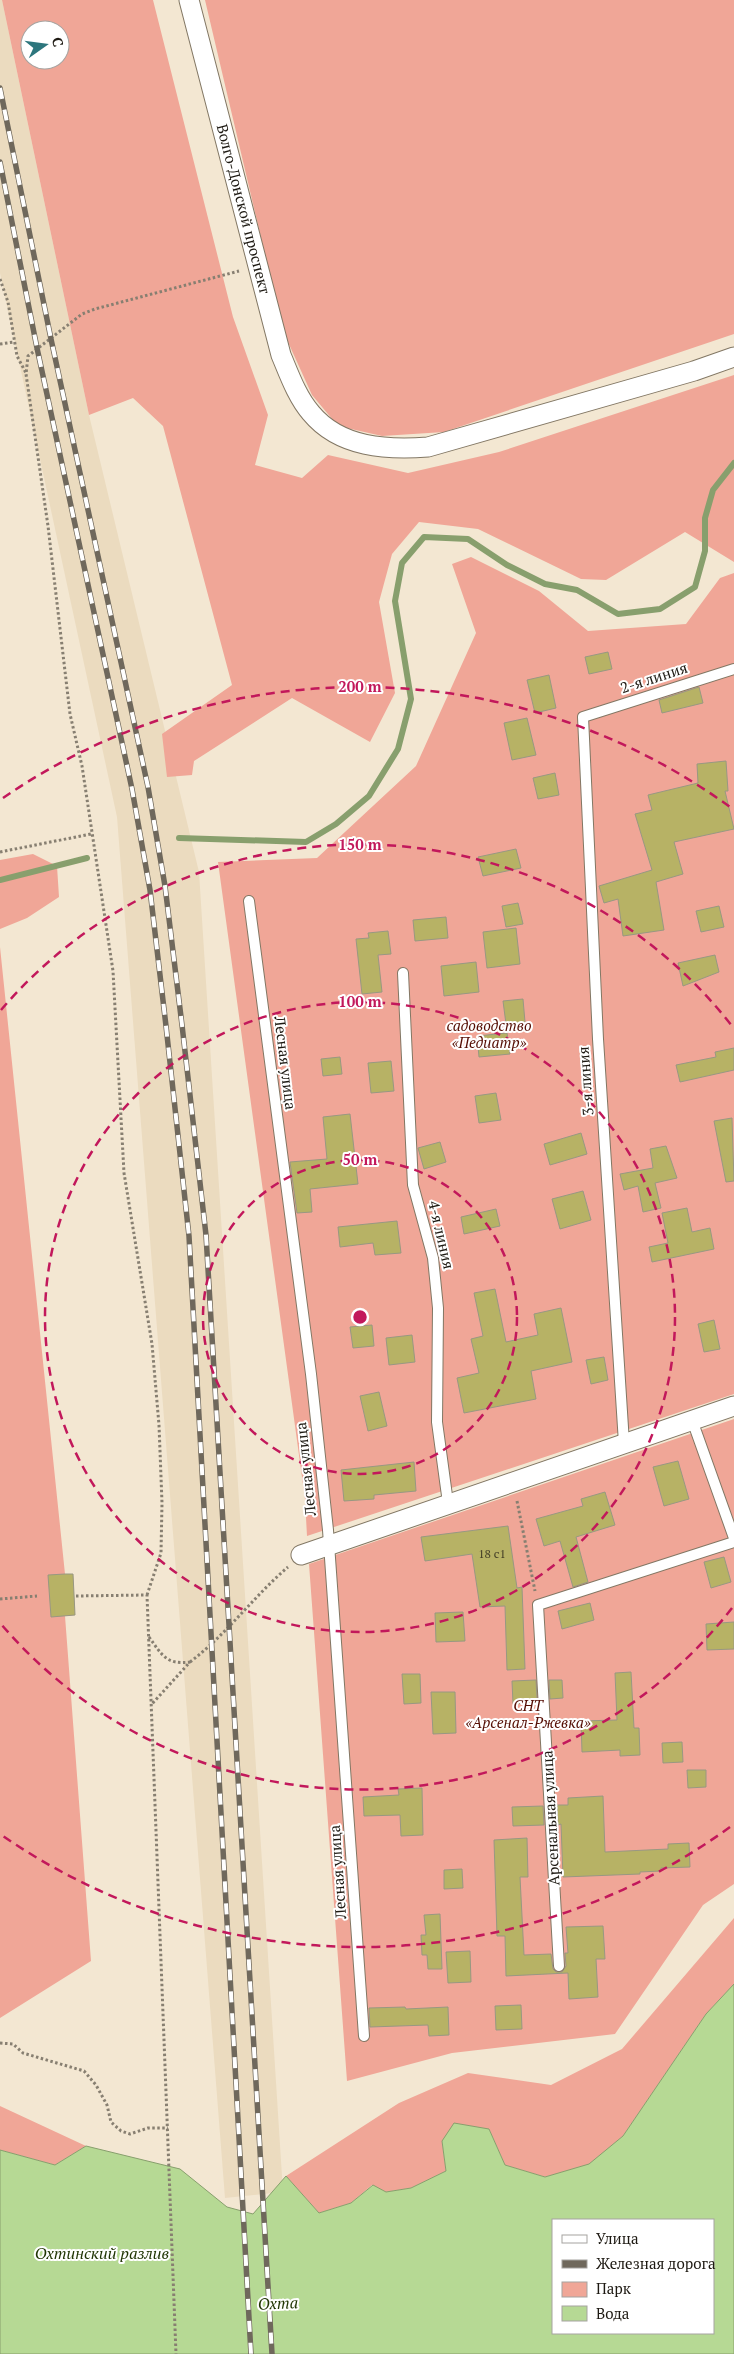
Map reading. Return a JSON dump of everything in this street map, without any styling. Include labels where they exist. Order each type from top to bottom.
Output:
[{"type":"street","name":"Волго-Донской проспект","points":[[190,0],[281,355],[311,413],[329,430],[352,441],[384,448],[428,447],[694,371],[734,357]]},
{"type":"street","points":[[302,1555],[448,1503],[734,1406]]},
{"type":"lane","name":"2-я линия","points":[[583,717],[734,669]]},
{"type":"lane","name":"3-я линия","points":[[583,717],[598,1039],[624,1443]]},
{"type":"lane","name":"Лесная улица","points":[[248,900],[311,1374],[330,1544],[364,2036]]},
{"type":"lane","name":"4-я линия","points":[[403,973],[413,1185],[433,1258],[437,1299],[437,1422],[448,1503]]},
{"type":"lane","points":[[538,1605],[734,1540],[692,1420]]},
{"type":"lane","name":"Арсенальная улица","points":[[538,1605],[559,1966]]},
{"type":"path","points":[[176,2354],[146,1595],[161,1553],[162,1503],[159,1425],[152,1344],[124,1173],[113,971],[93,849],[82,766],[69,704],[48,526],[26,374],[28,356],[82,314],[258,266]]},
{"type":"path","points":[[0,279],[8,302],[16,356],[26,374]]},
{"type":"path","points":[[0,344],[14,342]]},
{"type":"path","points":[[0,852],[91,834]]},
{"type":"path","points":[[513,1481],[538,1605]]},
{"type":"path","points":[[150,1706],[190,1662],[213,1644],[262,1589],[302,1555]]},
{"type":"path","points":[[76,1596],[146,1595]]},
{"type":"path","points":[[0,1599],[37,1596]]},
{"type":"path","points":[[148,1637],[167,1660],[176,1664],[190,1662]]},
{"type":"path","points":[[0,2043],[13,2044],[23,2053],[84,2071],[96,2085],[106,2105],[111,2122],[121,2131],[130,2134],[148,2128],[168,2128]]},
{"type":"shaded area","points":[[0,0],[2,0],[89,415],[199,872],[283,2192],[225,2198],[117,817],[0,273]]},
{"type":"green space","points":[[2,0],[153,0],[233,317],[268,415],[255,465],[302,478],[328,455],[408,473],[499,452],[734,375],[734,562],[685,532],[606,580],[581,579],[478,529],[419,522],[392,554],[379,602],[395,693],[370,742],[292,698],[194,761],[192,775],[167,777],[162,734],[232,685],[163,426],[133,398],[89,415]]},
{"type":"green space","points":[[205,0],[734,0],[734,334],[444,432],[382,436],[338,426],[312,395],[283,331]]},
{"type":"green space","name":"садоводство «Педиатр»","points":[[471,557],[539,591],[588,631],[686,624],[720,578],[734,573],[734,1394],[307,1536],[305,1499],[218,862],[317,858],[416,766],[476,633],[452,564]]},
{"type":"green space","points":[[33,854],[57,866],[59,897],[27,918],[0,929],[0,860]]},
{"type":"green space","points":[[0,947],[65,1574],[73,1574],[75,1615],[65,1616],[91,1961],[0,2018]]},
{"type":"green space","name":"СНТ «Арсенал-Ржевка»","points":[[734,1419],[734,1884],[703,1905],[615,2034],[452,2053],[347,2081],[309,1564]]},
{"type":"green space","points":[[734,1918],[734,1984],[706,2014],[623,2136],[589,2165],[545,2177],[505,2165],[489,2129],[442,2141],[446,2171],[411,2188],[386,2192],[372,2185],[351,2203],[319,2213],[286,2176],[399,2103],[468,2073],[551,2085],[622,2049]]},
{"type":"green space","points":[[0,2106],[86,2146],[55,2165],[0,2150]]},
{"type":"water","name":"Охтинский разлив","points":[[734,1984],[734,2354],[0,2354],[0,2150],[55,2165],[86,2146],[180,2169],[227,2207],[253,2214],[286,2176],[319,2213],[351,2203],[373,2185],[386,2192],[411,2188],[446,2171],[442,2141],[454,2123],[489,2129],[505,2165],[545,2177],[589,2164],[623,2136],[706,2014]]},
{"type":"building","points":[[608,652],[612,669],[589,674],[585,657]]},
{"type":"building","points":[[549,675],[556,708],[535,713],[527,680]]},
{"type":"building","points":[[699,687],[703,703],[662,713],[659,700]]},
{"type":"building","points":[[527,718],[536,755],[512,760],[504,723]]},
{"type":"building","points":[[726,761],[728,791],[725,791],[734,829],[674,842],[683,874],[656,882],[664,930],[623,936],[618,899],[604,903],[599,886],[652,870],[635,814],[652,810],[648,795],[698,783],[697,764]]},
{"type":"building","points":[[555,773],[559,795],[538,799],[533,778]]},
{"type":"building","points":[[516,849],[521,868],[483,876],[478,857]]},
{"type":"building","points":[[518,903],[523,924],[506,927],[502,906]]},
{"type":"building","points":[[719,906],[724,927],[701,932],[696,911]]},
{"type":"building","points":[[446,917],[448,938],[415,941],[413,920]]},
{"type":"building","points":[[516,928],[520,964],[487,968],[483,932]]},
{"type":"building","points":[[388,931],[391,954],[378,955],[382,992],[362,994],[356,939],[369,938],[368,933]]},
{"type":"building","points":[[715,955],[719,972],[683,986],[678,963]]},
{"type":"building","points":[[476,962],[479,992],[444,996],[441,966]]},
{"type":"building","points":[[523,999],[525,1022],[506,1024],[503,1001]]},
{"type":"building","points":[[507,1033],[510,1054],[479,1057],[477,1036]]},
{"type":"building","points":[[734,1048],[734,1070],[680,1082],[676,1065],[716,1057],[715,1052]]},
{"type":"building","points":[[340,1057],[342,1074],[323,1076],[321,1059]]},
{"type":"building","points":[[391,1061],[394,1091],[371,1093],[368,1063]]},
{"type":"building","points":[[496,1093],[501,1120],[479,1123],[475,1096]]},
{"type":"building","points":[[350,1114],[358,1184],[310,1189],[312,1212],[297,1213],[290,1162],[327,1159],[323,1117]]},
{"type":"building","points":[[732,1118],[734,1181],[726,1182],[714,1121]]},
{"type":"building","points":[[581,1133],[587,1154],[550,1165],[544,1144]]},
{"type":"building","points":[[440,1142],[446,1162],[424,1169],[418,1148]]},
{"type":"building","points":[[666,1146],[677,1178],[655,1183],[661,1208],[643,1212],[638,1186],[624,1190],[620,1174],[653,1168],[650,1149]]},
{"type":"building","points":[[583,1191],[591,1220],[560,1229],[552,1199]]},
{"type":"building","points":[[687,1208],[692,1232],[710,1228],[714,1249],[652,1262],[649,1247],[668,1243],[662,1213]]},
{"type":"building","points":[[496,1209],[500,1226],[464,1234],[461,1217]]},
{"type":"building","points":[[397,1221],[401,1253],[375,1255],[373,1243],[340,1247],[338,1227]]},
{"type":"building","points":[[495,1289],[506,1342],[538,1335],[534,1314],[561,1308],[572,1362],[531,1371],[536,1399],[464,1413],[457,1378],[479,1373],[471,1339],[483,1336],[474,1293]]},
{"type":"building","points":[[714,1320],[720,1349],[704,1352],[698,1324]]},
{"type":"building","points":[[372,1325],[374,1346],[353,1348],[350,1327]]},
{"type":"building","points":[[412,1335],[415,1362],[389,1365],[386,1338]]},
{"type":"building","points":[[604,1357],[608,1380],[591,1384],[586,1360]]},
{"type":"building","points":[[379,1392],[387,1426],[368,1431],[360,1396]]},
{"type":"building","points":[[678,1461],[689,1499],[664,1506],[653,1467]]},
{"type":"building","points":[[414,1462],[416,1491],[374,1495],[374,1499],[344,1501],[341,1470]]},
{"type":"building","points":[[605,1492],[615,1525],[576,1537],[588,1582],[573,1587],[560,1541],[544,1546],[536,1519],[583,1506],[581,1499]]},
{"type":"building","points":[[508,1526],[517,1588],[522,1587],[525,1669],[507,1670],[505,1606],[480,1607],[472,1554],[425,1561],[421,1537]]},
{"type":"building","points":[[724,1557],[731,1582],[711,1588],[704,1562]]},
{"type":"building","points":[[73,1574],[75,1615],[51,1617],[48,1575]]},
{"type":"building","points":[[590,1603],[594,1620],[562,1629],[558,1611]]},
{"type":"building","points":[[463,1612],[465,1641],[436,1642],[435,1613]]},
{"type":"building","points":[[734,1622],[734,1649],[707,1650],[706,1624]]},
{"type":"building","points":[[631,1672],[634,1728],[639,1728],[640,1755],[620,1756],[620,1750],[582,1752],[581,1721],[617,1720],[615,1673]]},
{"type":"building","points":[[402,1674],[420,1674],[421,1703],[404,1704]]},
{"type":"building","points":[[536,1680],[537,1699],[533,1699],[533,1703],[513,1704],[512,1681]]},
{"type":"building","points":[[549,1680],[562,1680],[563,1698],[550,1699]]},
{"type":"building","points":[[431,1692],[455,1692],[456,1733],[433,1734]]},
{"type":"building","points":[[682,1742],[683,1762],[663,1763],[662,1743]]},
{"type":"building","points":[[687,1770],[706,1770],[706,1787],[688,1788]]},
{"type":"building","points":[[422,1788],[423,1835],[401,1836],[400,1815],[364,1816],[363,1797],[399,1795],[398,1789]]},
{"type":"building","points":[[603,1796],[605,1852],[668,1849],[668,1844],[689,1843],[690,1867],[661,1868],[661,1871],[640,1872],[640,1874],[563,1877],[561,1824],[558,1825],[557,1805],[568,1805],[568,1798]]},
{"type":"building","points":[[543,1806],[544,1825],[513,1826],[512,1807]]},
{"type":"building","points":[[527,1838],[528,1877],[520,1877],[524,1955],[551,1954],[553,1969],[556,1972],[562,1972],[566,1966],[565,1953],[568,1953],[566,1927],[603,1926],[605,1959],[596,1959],[598,1997],[569,1999],[568,1973],[506,1976],[505,1936],[497,1936],[494,1840]]},
{"type":"building","points":[[462,1869],[463,1888],[444,1889],[444,1870]]},
{"type":"building","points":[[440,1914],[442,1969],[428,1969],[427,1955],[422,1955],[421,1935],[426,1935],[424,1915]]},
{"type":"building","points":[[470,1951],[471,1982],[448,1983],[446,1952]]},
{"type":"building","points":[[521,2005],[522,2029],[496,2030],[495,2006]]},
{"type":"building","points":[[405,2007],[406,2009],[448,2007],[449,2035],[429,2036],[428,2025],[370,2027],[369,2008]]},
{"type":"waterway","points":[[179,838],[306,842],[336,824],[369,796],[398,749],[411,699],[395,601],[402,563],[424,537],[468,539],[507,565],[545,584],[577,590],[618,614],[660,609],[695,587],[705,551],[705,518],[713,490],[734,463]]},
{"type":"waterway","points":[[0,880],[87,858]]},
{"type":"railway","points":[[0,88],[51,339],[148,787],[165,886],[182,1025],[206,1235],[272,2354]]},
{"type":"railway","points":[[0,162],[37,348],[132,789],[150,890],[166,1026],[189,1236],[251,2354]]},
{"type":"water label","name":"Охта","points":[[278,2303]]}]
